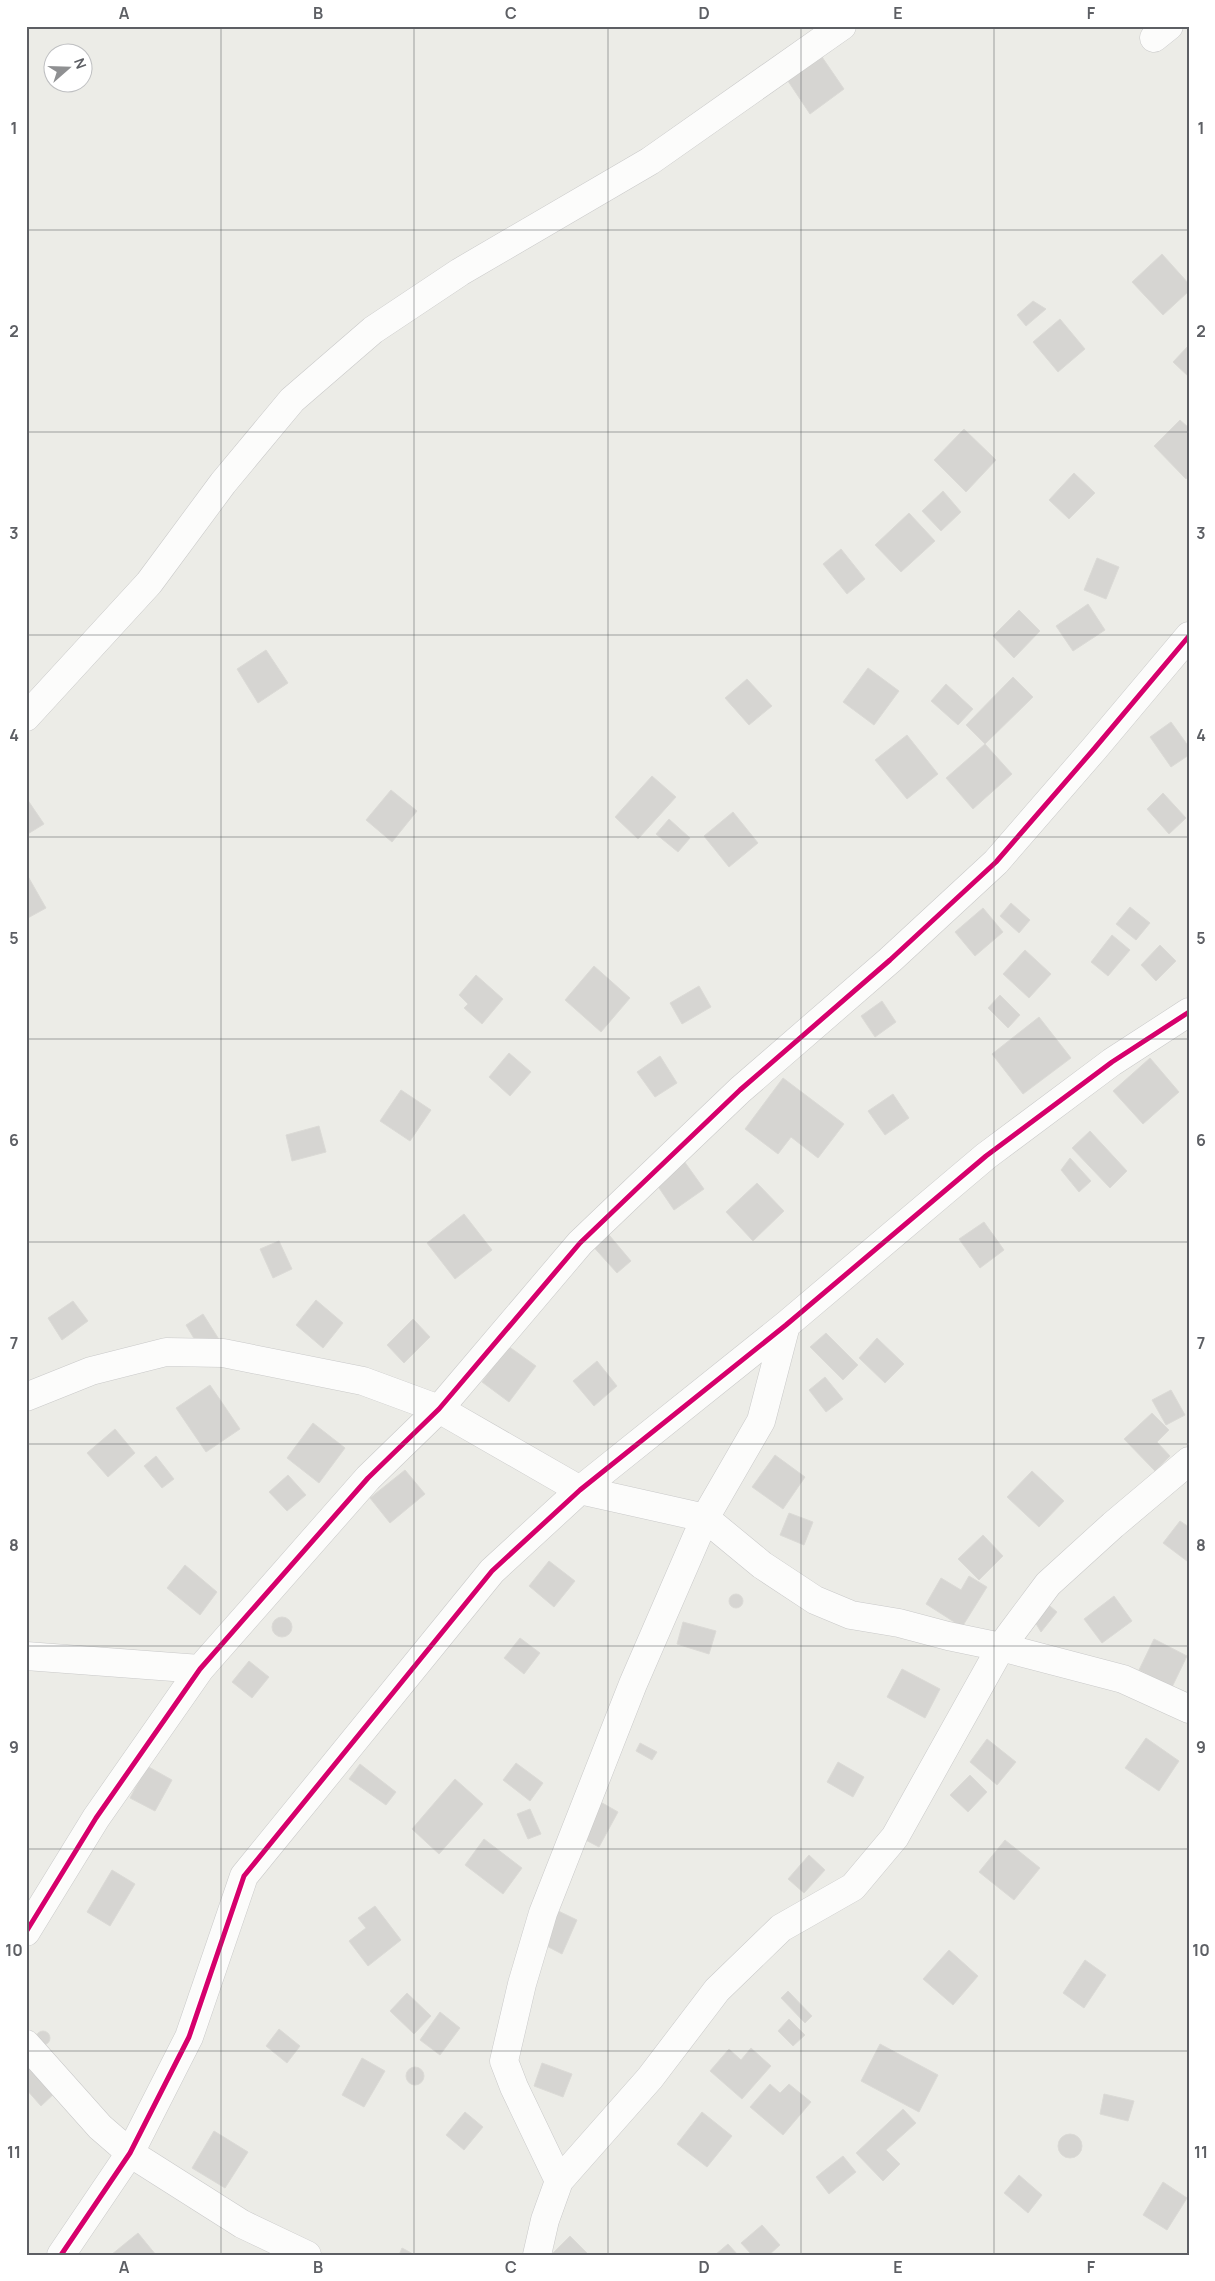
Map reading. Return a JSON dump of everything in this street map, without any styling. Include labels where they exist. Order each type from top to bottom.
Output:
[{"type":"street","points":[[26,717],[149,583],[223,483],[292,400],[374,330],[460,272],[650,161],[842,26]]},
{"type":"street","points":[[26,1932],[96,1818],[200,1669],[368,1478],[439,1409],[580,1242],[740,1090],[890,960],[996,862],[1189,636]]},
{"type":"street","points":[[61,2255],[130,2153],[189,2037],[244,1876],[492,1570],[580,1490],[786,1325],[986,1156],[1112,1062],[1189,1012]]},
{"type":"street","points":[[559,2181],[514,2087],[504,2061],[522,1984],[543,1913],[633,1684],[705,1518],[761,1421],[786,1325]]},
{"type":"street","points":[[26,1398],[91,1371],[166,1352],[223,1353],[363,1381],[439,1409],[580,1490],[705,1518],[762,1565],[815,1600],[851,1615],[899,1623],[948,1636],[1001,1646],[1123,1680],[1189,1709]]},
{"type":"street","points":[[537,2255],[545,2220],[559,2181],[650,2078],[717,1990],[781,1928],[853,1887],[895,1837],[1001,1646],[1048,1584],[1113,1525],[1189,1461]]},
{"type":"street","points":[[26,1656],[200,1669]]},
{"type":"street","points":[[26,2044],[100,2127],[130,2153],[242,2224],[307,2255]]},
{"type":"building","points":[[822,57],[844,89],[810,114],[788,81]]},
{"type":"building","points":[[1162,254],[1189,284],[1189,291],[1163,315],[1132,282]]},
{"type":"building","points":[[1033,301],[1046,309],[1026,326],[1017,315]]},
{"type":"building","points":[[1060,319],[1085,349],[1058,372],[1033,342]]},
{"type":"building","points":[[1189,345],[1189,377],[1173,362]]},
{"type":"building","points":[[1180,420],[1189,428],[1189,476],[1186,479],[1154,446]]},
{"type":"building","points":[[964,429],[996,460],[966,492],[934,460]]},
{"type":"building","points":[[1074,473],[1095,493],[1069,519],[1049,500]]},
{"type":"building","points":[[943,491],[961,512],[941,531],[922,511]]},
{"type":"building","points":[[909,513],[935,541],[901,572],[875,545]]},
{"type":"building","points":[[841,549],[865,579],[847,594],[823,564]]},
{"type":"building","points":[[1097,558],[1119,567],[1106,599],[1084,590]]},
{"type":"building","points":[[1088,604],[1105,630],[1073,651],[1056,626]]},
{"type":"building","points":[[1019,610],[1040,631],[1014,658],[993,636]]},
{"type":"building","points":[[266,650],[288,683],[258,703],[237,669]]},
{"type":"building","points":[[868,668],[899,691],[874,725],[843,702]]},
{"type":"building","points":[[1013,677],[1033,697],[985,744],[966,725]]},
{"type":"building","points":[[747,679],[772,706],[749,725],[725,698]]},
{"type":"building","points":[[946,684],[973,709],[958,725],[931,701]]},
{"type":"building","points":[[1171,722],[1189,747],[1189,755],[1171,767],[1150,737]]},
{"type":"building","points":[[907,735],[938,774],[907,799],[875,760]]},
{"type":"building","points":[[985,744],[1012,774],[973,809],[946,778]]},
{"type":"building","points":[[652,776],[676,797],[638,839],[615,817]]},
{"type":"building","points":[[391,790],[417,811],[392,842],[366,820]]},
{"type":"building","points":[[1163,793],[1186,818],[1169,834],[1147,809]]},
{"type":"building","points":[[26,800],[44,824],[26,835]]},
{"type":"building","points":[[733,812],[758,843],[729,867],[704,836]]},
{"type":"building","points":[[669,819],[690,838],[678,852],[656,834]]},
{"type":"building","points":[[26,873],[46,908],[26,919]]},
{"type":"building","points":[[1011,903],[1030,920],[1019,933],[1000,916]]},
{"type":"building","points":[[1130,907],[1150,923],[1136,940],[1116,924]]},
{"type":"building","points":[[983,908],[1003,932],[975,956],[955,932]]},
{"type":"building","points":[[1112,935],[1130,950],[1108,976],[1091,962]]},
{"type":"building","points":[[1160,945],[1176,961],[1156,981],[1141,965]]},
{"type":"building","points":[[1025,950],[1051,974],[1029,998],[1003,974]]},
{"type":"building","points":[[594,966],[630,998],[601,1032],[565,1000]]},
{"type":"building","points":[[476,975],[503,999],[482,1024],[464,1008],[468,1004],[459,995]]},
{"type":"building","points":[[699,986],[711,1007],[682,1024],[670,1003]]},
{"type":"building","points":[[1000,995],[1020,1015],[1008,1028],[988,1008]]},
{"type":"building","points":[[882,1001],[896,1022],[875,1037],[861,1016]]},
{"type":"building","points":[[1039,1017],[1071,1058],[1023,1094],[992,1054]]},
{"type":"building","points":[[509,1053],[531,1072],[510,1096],[489,1077]]},
{"type":"building","points":[[660,1056],[677,1083],[655,1097],[637,1072]]},
{"type":"building","points":[[1150,1058],[1179,1092],[1143,1124],[1113,1091]]},
{"type":"building","points":[[783,1078],[844,1124],[818,1158],[791,1137],[778,1154],[745,1129]]},
{"type":"building","points":[[401,1090],[431,1110],[410,1141],[380,1121]]},
{"type":"building","points":[[893,1094],[909,1118],[885,1135],[868,1111]]},
{"type":"building","points":[[319,1126],[326,1152],[292,1161],[286,1135]]},
{"type":"building","points":[[1090,1131],[1127,1171],[1110,1188],[1072,1148]]},
{"type":"building","points":[[1070,1158],[1091,1181],[1079,1192],[1061,1170]]},
{"type":"building","points":[[684,1161],[704,1189],[674,1210],[655,1182]]},
{"type":"building","points":[[757,1183],[784,1211],[753,1241],[726,1212]]},
{"type":"building","points":[[464,1214],[492,1250],[455,1279],[427,1243]]},
{"type":"building","points":[[984,1222],[1004,1250],[980,1268],[959,1239]]},
{"type":"building","points":[[604,1229],[631,1261],[617,1273],[589,1242]]},
{"type":"building","points":[[279,1241],[292,1269],[273,1278],[260,1249]]},
{"type":"building","points":[[316,1300],[343,1323],[323,1348],[296,1325]]},
{"type":"building","points":[[73,1301],[88,1321],[62,1340],[48,1318]]},
{"type":"building","points":[[203,1314],[220,1341],[202,1352],[186,1325]]},
{"type":"building","points":[[413,1319],[430,1337],[404,1363],[387,1345]]},
{"type":"building","points":[[826,1333],[858,1365],[843,1380],[810,1347]]},
{"type":"building","points":[[877,1338],[904,1364],[885,1383],[859,1358]]},
{"type":"building","points":[[508,1346],[536,1366],[509,1402],[482,1382]]},
{"type":"building","points":[[597,1361],[617,1386],[594,1406],[573,1381]]},
{"type":"building","points":[[825,1377],[843,1399],[826,1412],[809,1390]]},
{"type":"building","points":[[210,1385],[240,1429],[206,1452],[176,1408]]},
{"type":"building","points":[[1171,1390],[1185,1415],[1166,1425],[1152,1400]]},
{"type":"building","points":[[1152,1413],[1169,1430],[1157,1442],[1170,1456],[1155,1471],[1124,1439]]},
{"type":"building","points":[[313,1423],[345,1448],[319,1483],[287,1458]]},
{"type":"building","points":[[115,1429],[135,1453],[108,1477],[87,1453]]},
{"type":"building","points":[[775,1455],[805,1477],[783,1509],[752,1487]]},
{"type":"building","points":[[156,1456],[174,1479],[162,1488],[144,1466]]},
{"type":"building","points":[[405,1470],[425,1494],[390,1523],[370,1498]]},
{"type":"building","points":[[1032,1471],[1064,1501],[1039,1527],[1007,1497]]},
{"type":"building","points":[[288,1475],[306,1495],[287,1511],[269,1492]]},
{"type":"building","points":[[789,1513],[813,1522],[804,1545],[780,1535]]},
{"type":"building","points":[[1180,1521],[1189,1527],[1187,1561],[1163,1543]]},
{"type":"building","points":[[983,1535],[1003,1556],[979,1580],[958,1559]]},
{"type":"building","points":[[549,1561],[575,1581],[554,1607],[529,1586]]},
{"type":"building","points":[[185,1565],[217,1592],[200,1615],[167,1588]]},
{"type":"building","points":[[969,1576],[987,1587],[962,1627],[926,1604],[941,1578],[961,1590]]},
{"type":"building","points":[[733,1594],[739,1594],[743,1601],[739,1608],[733,1608],[729,1604],[729,1598]]},
{"type":"building","points":[[1114,1596],[1132,1621],[1102,1643],[1084,1619]]},
{"type":"building","points":[[1044,1601],[1057,1612],[1041,1632],[1032,1617]]},
{"type":"building","points":[[282,1617],[289,1620],[292,1627],[289,1634],[282,1637],[275,1634],[272,1627],[275,1620]]},
{"type":"building","points":[[683,1622],[716,1631],[709,1654],[677,1644]]},
{"type":"building","points":[[520,1638],[540,1653],[524,1674],[504,1658]]},
{"type":"building","points":[[1154,1639],[1187,1656],[1172,1687],[1139,1670]]},
{"type":"building","points":[[249,1661],[269,1677],[252,1698],[232,1682]]},
{"type":"building","points":[[902,1669],[940,1689],[925,1718],[887,1697]]},
{"type":"building","points":[[1146,1738],[1179,1761],[1159,1791],[1125,1768]]},
{"type":"building","points":[[987,1739],[1016,1762],[997,1785],[970,1762]]},
{"type":"building","points":[[640,1743],[657,1752],[652,1760],[636,1751]]},
{"type":"building","points":[[838,1762],[864,1777],[853,1797],[827,1782]]},
{"type":"building","points":[[516,1763],[543,1783],[530,1801],[503,1780]]},
{"type":"building","points":[[360,1764],[396,1792],[386,1805],[349,1779]]},
{"type":"building","points":[[147,1766],[172,1780],[155,1811],[130,1798]]},
{"type":"building","points":[[970,1775],[987,1792],[968,1812],[950,1795]]},
{"type":"building","points":[[455,1779],[483,1804],[439,1854],[412,1829]]},
{"type":"building","points":[[597,1800],[618,1812],[599,1847],[578,1836]]},
{"type":"building","points":[[530,1809],[541,1834],[528,1839],[517,1814]]},
{"type":"building","points":[[484,1839],[522,1868],[503,1894],[465,1865]]},
{"type":"building","points":[[1005,1840],[1040,1868],[1014,1900],[979,1872]]},
{"type":"building","points":[[809,1855],[825,1870],[804,1893],[788,1879]]},
{"type":"building","points":[[112,1870],[135,1884],[110,1926],[87,1912]]},
{"type":"building","points":[[375,1906],[401,1940],[368,1966],[349,1941],[366,1928],[358,1918]]},
{"type":"building","points":[[552,1908],[577,1920],[562,1954],[537,1941]]},
{"type":"building","points":[[949,1950],[978,1976],[953,2005],[923,1979]]},
{"type":"building","points":[[1085,1960],[1106,1975],[1084,2008],[1063,1993]]},
{"type":"building","points":[[788,1991],[812,2016],[805,2023],[781,1998]]},
{"type":"building","points":[[407,1993],[431,2016],[414,2034],[390,2011]]},
{"type":"building","points":[[440,2012],[460,2028],[440,2055],[420,2040]]},
{"type":"building","points":[[789,2019],[805,2035],[793,2046],[778,2031]]},
{"type":"building","points":[[279,2029],[300,2046],[287,2063],[266,2046]]},
{"type":"building","points":[[43,2031],[48,2033],[50,2038],[48,2043],[43,2045],[38,2043],[36,2038],[38,2033]]},
{"type":"building","points":[[880,2044],[938,2075],[919,2112],[861,2081]]},
{"type":"building","points":[[751,2048],[771,2066],[742,2099],[710,2071],[729,2049],[741,2060]]},
{"type":"building","points":[[362,2058],[385,2071],[364,2107],[342,2095]]},
{"type":"building","points":[[32,2062],[58,2090],[41,2106],[26,2089],[26,2067]]},
{"type":"building","points":[[542,2063],[572,2074],[563,2097],[534,2086]]},
{"type":"building","points":[[411,2067],[419,2067],[424,2072],[422,2083],[411,2085],[406,2080],[406,2072]]},
{"type":"building","points":[[770,2084],[780,2093],[789,2084],[811,2102],[783,2135],[750,2107]]},
{"type":"building","points":[[1104,2094],[1134,2101],[1128,2121],[1100,2114]]},
{"type":"building","points":[[903,2109],[916,2123],[886,2150],[900,2164],[883,2181],[856,2153]]},
{"type":"building","points":[[465,2112],[483,2127],[464,2150],[446,2135]]},
{"type":"building","points":[[702,2112],[732,2136],[707,2167],[677,2144]]},
{"type":"building","points":[[214,2131],[248,2152],[225,2188],[192,2168]]},
{"type":"building","points":[[1070,2134],[1075,2135],[1081,2141],[1081,2151],[1075,2157],[1070,2158],[1065,2157],[1059,2151],[1058,2146],[1059,2141],[1065,2135]]},
{"type":"building","points":[[843,2156],[856,2172],[829,2194],[816,2177]]},
{"type":"building","points":[[1019,2175],[1042,2195],[1028,2213],[1004,2193]]},
{"type":"building","points":[[1163,2182],[1187,2198],[1167,2230],[1143,2215]]},
{"type":"building","points":[[762,2225],[780,2245],[769,2255],[752,2255],[741,2243]]},
{"type":"building","points":[[138,2233],[156,2255],[111,2255]]},
{"type":"building","points":[[570,2236],[589,2255],[551,2255]]},
{"type":"building","points":[[728,2244],[738,2255],[715,2255]]},
{"type":"building","points":[[402,2248],[415,2255],[399,2255]]},
{"type":"cycle path","points":[[26,1932],[96,1818],[200,1669],[368,1478],[439,1409],[580,1243],[740,1090],[890,960],[996,862],[1189,636]]},
{"type":"cycle path","points":[[61,2255],[130,2153],[189,2037],[244,1876],[492,1571],[580,1490],[786,1325],[986,1156],[1112,1062],[1189,1012]]}]
